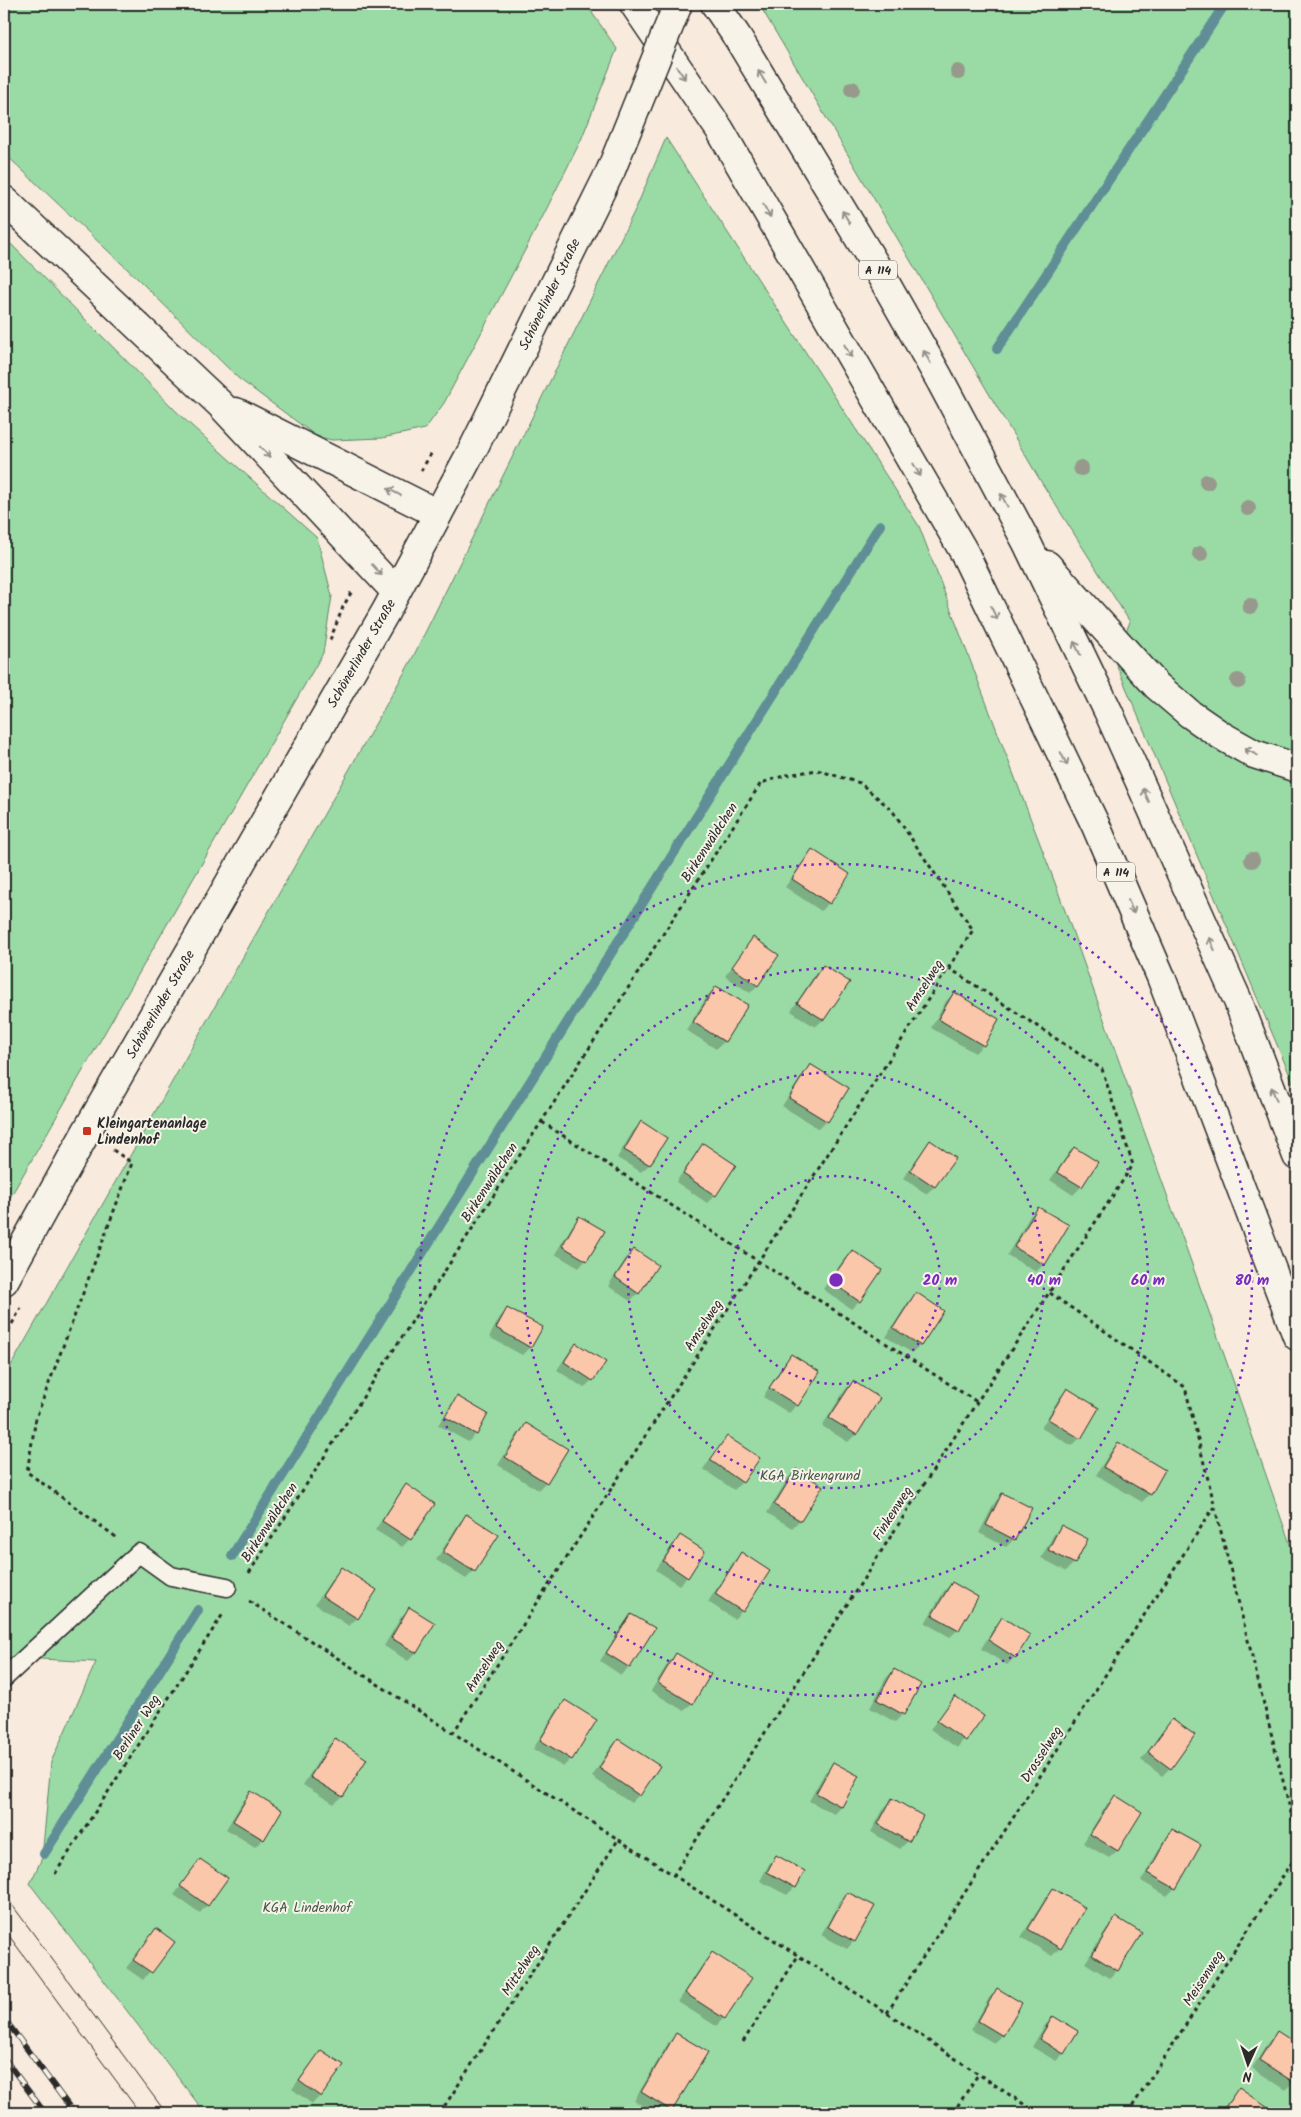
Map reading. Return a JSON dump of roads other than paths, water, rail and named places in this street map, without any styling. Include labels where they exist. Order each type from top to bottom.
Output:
[{"type":"main road","name":"A 114","points":[[634,4],[720,130],[964,552],[1096,826],[1161,977],[1297,1336]]},
{"type":"main road","name":"Schönerlinder Straße","points":[[4,1281],[87,1131],[396,592],[474,447],[611,170],[678,4]]},
{"type":"main road","name":"A 114","points":[[715,4],[738,38],[874,263],[939,378],[1027,544],[1108,711],[1238,1001],[1297,1156]]},
{"type":"main road","points":[[4,200],[220,404],[396,592]]},
{"type":"main road","points":[[220,404],[438,514]]},
{"type":"main road","points":[[1027,544],[1157,686],[1190,714],[1222,736],[1254,754],[1297,768]]},
{"type":"lane","points":[[4,1678],[139,1553],[171,1576],[232,1590]]},
{"type":"waterway","points":[[997,349],[1225,4]]},
{"type":"waterway","points":[[232,1556],[880,525]]},
{"type":"waterway","points":[[44,1854],[198,1610]]},
{"type":"tram line","points":[[4,1894],[166,2113]]},
{"type":"tram line","points":[[4,1929],[140,2113]]},
{"type":"railway","points":[[4,2018],[74,2113]]},
{"type":"railway","points":[[4,2058],[45,2113]]},
{"type":"place","name":"Kleingartenanlage Lindenhof","points":[[87,1131]]},
{"type":"park label","name":"KGA Birkengrund","points":[[810,1475]]},
{"type":"park label","name":"KGA Lindenhof","points":[[307,1907]]}]
